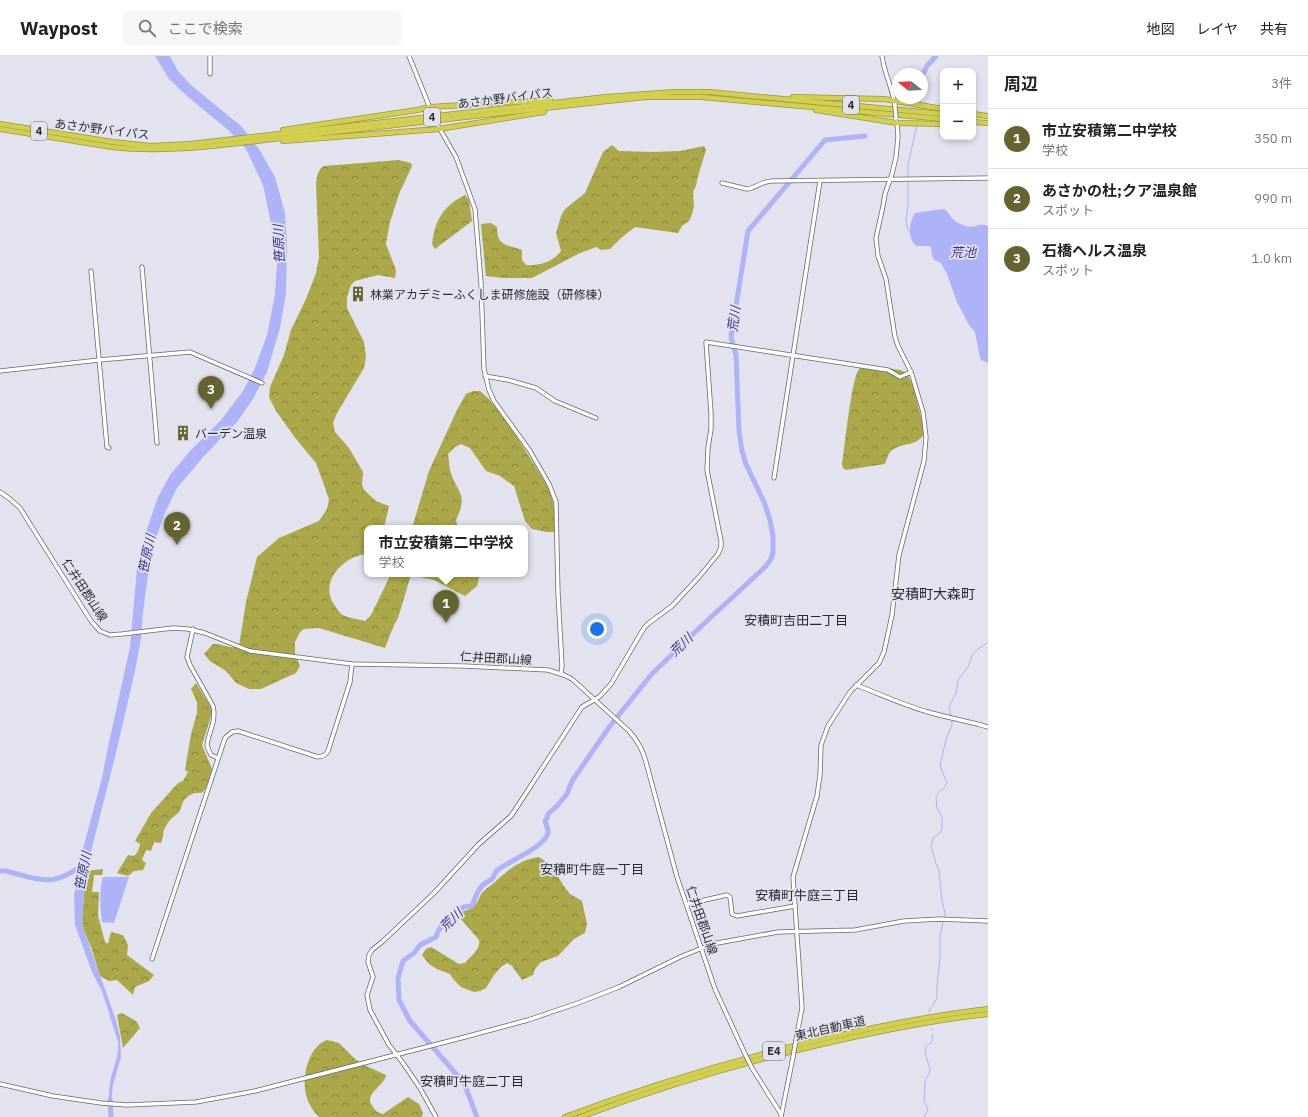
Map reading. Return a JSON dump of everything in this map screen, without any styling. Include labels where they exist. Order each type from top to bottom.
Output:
[{"type":"highway","name":"あさか野バイパス","points":[[0,129],[130,149],[166,150],[261,140],[606,97],[674,92],[709,92],[940,114]]},
{"type":"highway","name":"あさか野バイパス","points":[[0,124],[131,144],[167,145],[223,143],[577,104],[647,97],[681,96],[766,102],[940,119]]},
{"type":"highway","points":[[261,140],[277,131],[430,107],[606,97]]},
{"type":"highway","points":[[760,97],[892,103]]},
{"type":"highway","points":[[766,102],[783,106],[836,112],[897,123],[940,124]]},
{"type":"highway","points":[[261,140],[438,126],[526,115],[577,104]]},
{"type":"highway","points":[[903,104],[940,109]]},
{"type":"highway","points":[[976,116],[988,117]]},
{"type":"highway","points":[[976,123],[988,124]]},
{"type":"highway","name":"東北自動車道","points":[[565,1117],[670,1081],[775,1051],[876,1027],[988,1009]]},
{"type":"highway","name":"東北自動車道","points":[[580,1117],[694,1079],[775,1056],[876,1032],[988,1014]]},
{"type":"street","points":[[210,56],[210,74]]},
{"type":"street","points":[[409,56],[438,126],[458,160],[475,209],[481,283],[485,376],[494,401],[530,451],[550,484],[556,502],[558,593],[562,666],[561,674]]},
{"type":"street","points":[[882,56],[884,68],[892,89]]},
{"type":"street","points":[[781,1116],[802,1008],[793,877],[817,796],[820,775],[821,744],[828,726],[850,692],[879,663],[884,652],[892,615],[899,555],[924,461],[926,424],[911,372],[895,337],[886,279],[876,246],[877,229],[884,206],[884,194],[896,157],[898,137],[895,104]]},
{"type":"street","points":[[722,183],[747,189],[764,182],[988,178]]},
{"type":"street","points":[[774,478],[820,181]]},
{"type":"street","points":[[142,267],[157,443]]},
{"type":"street","points":[[91,271],[107,447],[109,448]]},
{"type":"street","points":[[436,1117],[420,1088],[397,1054],[389,1045],[368,1006],[368,990],[373,977],[368,962],[369,954],[434,893],[479,844],[511,816],[584,705],[595,699],[611,684],[644,628],[679,599],[706,570],[721,547],[721,537],[707,470],[711,412],[706,342],[889,370],[900,377],[911,372]]},
{"type":"street","points":[[0,370],[190,352],[262,383]]},
{"type":"street","points":[[485,376],[508,380],[536,388],[555,402],[596,418]]},
{"type":"street","name":"仁井田郡山線","points":[[0,492],[20,508],[95,626],[105,634],[122,634],[178,628],[193,629],[250,651],[352,664],[464,666],[548,670],[572,679],[632,734],[645,757],[677,877],[715,989],[752,1068],[781,1116]]},
{"type":"street","points":[[193,629],[187,657],[190,665],[214,706],[214,720],[206,746],[211,755],[218,758]]},
{"type":"street","points":[[152,959],[218,758],[228,734],[236,731],[315,756],[319,757],[325,755],[328,751],[350,682],[352,664]]},
{"type":"street","points":[[856,685],[915,708],[949,718],[970,721],[988,727]]},
{"type":"street","points":[[686,904],[727,895],[730,897],[732,914],[736,916],[795,906]]},
{"type":"street","points":[[0,1084],[53,1096],[101,1103],[127,1105],[196,1102],[248,1092],[521,1022],[578,1003],[619,987],[712,944],[760,935],[797,931],[855,930],[924,919],[988,922]]},
{"type":"green space","points":[[612,145],[619,151],[652,152],[680,151],[704,146],[706,150],[693,192],[694,207],[689,221],[682,226],[678,233],[635,227],[610,249],[601,250],[596,247],[578,254],[532,278],[503,278],[486,276],[481,224],[491,223],[497,227],[499,238],[504,244],[522,250],[522,260],[526,265],[536,265],[550,261],[561,251],[556,233],[561,216],[565,209],[585,193],[603,152]]},
{"type":"green space","points":[[399,160],[411,163],[412,166],[399,194],[390,222],[386,244],[396,270],[395,278],[378,275],[355,281],[351,285],[347,297],[347,308],[364,342],[366,357],[364,368],[337,413],[333,423],[335,432],[349,448],[363,472],[362,484],[364,490],[376,501],[389,506],[385,525],[364,525],[364,555],[349,560],[335,572],[329,589],[330,598],[341,614],[365,621],[371,615],[390,577],[410,577],[398,618],[385,648],[319,628],[304,629],[300,632],[295,642],[295,654],[300,666],[296,673],[261,689],[249,689],[236,683],[226,671],[210,661],[204,654],[213,644],[233,647],[239,646],[246,602],[257,557],[279,538],[319,521],[327,509],[329,499],[316,463],[296,439],[276,411],[269,397],[270,387],[284,355],[291,330],[306,299],[316,273],[319,257],[316,183],[319,171],[324,166]]},
{"type":"green space","points":[[465,195],[469,200],[472,221],[435,249],[432,244],[433,235],[441,215],[457,199]]},
{"type":"green space","points":[[867,365],[900,370],[907,373],[913,386],[925,432],[918,440],[899,446],[890,452],[885,464],[846,470],[843,468],[842,464],[853,386],[859,369]]},
{"type":"green space","points":[[473,391],[480,391],[489,399],[512,429],[550,490],[558,526],[557,532],[532,529],[525,521],[514,486],[500,476],[486,471],[470,448],[461,444],[455,447],[448,454],[450,470],[462,499],[460,511],[456,520],[457,525],[413,525],[429,471],[466,394]]},
{"type":"green space","points":[[420,577],[479,577],[477,586],[465,596],[434,580]]},
{"type":"green space","points":[[196,683],[212,709],[202,745],[212,769],[206,788],[202,793],[191,794],[183,802],[179,812],[166,826],[161,843],[154,842],[151,851],[146,850],[142,860],[146,863],[143,870],[134,871],[128,876],[117,873],[128,855],[133,856],[138,852],[140,844],[135,841],[151,813],[178,783],[183,781],[188,772],[185,770],[191,734],[197,713],[197,702],[191,689]]},
{"type":"green space","points":[[539,857],[552,866],[570,894],[582,901],[587,924],[585,933],[574,939],[558,956],[541,962],[535,969],[533,975],[522,980],[512,966],[507,963],[494,975],[486,988],[480,991],[474,992],[461,987],[450,974],[429,964],[422,955],[426,949],[431,947],[459,964],[465,963],[477,949],[479,940],[460,918],[460,914],[463,911],[473,907],[477,903],[482,892],[510,869],[526,860]]},
{"type":"green space","points":[[103,869],[102,875],[94,875],[92,892],[99,892],[98,916],[105,942],[108,944],[111,932],[123,935],[128,945],[127,955],[154,975],[149,981],[135,987],[133,995],[117,980],[109,981],[100,976],[84,931],[82,920],[86,871]]},
{"type":"green space","points":[[122,1013],[136,1021],[140,1028],[123,1048],[117,1015]]},
{"type":"green space","points":[[327,1040],[339,1043],[355,1059],[386,1075],[385,1079],[370,1098],[370,1102],[376,1111],[383,1114],[408,1097],[419,1104],[423,1113],[422,1117],[319,1117],[307,1098],[305,1091],[305,1074],[310,1057],[315,1049]]},
{"type":"water","points":[[155,56],[170,56],[178,71],[192,86],[241,126],[259,149],[275,177],[285,213],[287,244],[286,293],[280,328],[267,372],[253,399],[237,422],[205,455],[177,488],[164,515],[151,553],[141,638],[135,671],[86,871],[82,920],[84,931],[115,1017],[120,1036],[121,1057],[113,1085],[111,1103],[108,1102],[111,1077],[117,1058],[118,1042],[102,991],[92,972],[75,925],[74,895],[81,856],[102,778],[130,647],[137,568],[147,529],[158,497],[170,475],[190,451],[221,420],[243,391],[255,368],[267,335],[275,294],[277,263],[263,185],[246,149],[228,130],[169,79]]},
{"type":"water","name":"荒池","points":[[942,209],[948,212],[955,221],[963,225],[969,227],[982,225],[988,226],[988,363],[980,358],[975,332],[969,325],[957,302],[947,274],[941,263],[934,260],[931,247],[916,246],[911,238],[910,225],[915,213]]},
{"type":"water","points":[[103,877],[129,877],[114,923],[102,922],[100,899]]},
{"type":"waterway","name":"荒川","points":[[926,68],[936,56]]},
{"type":"waterway","points":[[911,232],[908,230],[906,221],[908,205],[908,164],[917,125]]},
{"type":"waterway","name":"荒川","points":[[477,1117],[464,1083],[410,1021],[399,1000],[398,978],[403,961],[414,953],[420,945],[436,937],[439,929],[443,925],[456,919],[460,909],[472,906],[480,888],[492,879],[496,871],[540,844],[548,833],[548,828],[545,821],[548,814],[567,794],[572,781],[610,726],[651,675],[765,567],[771,559],[773,552],[773,536],[770,520],[764,502],[746,464],[742,451],[739,431],[736,355],[731,337],[748,231],[825,140],[865,136]]},
{"type":"waterway","points":[[951,716],[949,707],[956,693],[958,680],[968,667],[973,653],[988,642]]},
{"type":"waterway","points":[[932,1007],[937,998],[940,936],[945,913],[942,901],[939,870],[931,846],[933,838],[940,833],[942,828],[942,817],[937,808],[936,798],[947,783],[940,766],[946,739],[952,725],[952,719]]},
{"type":"waterway","points":[[0,871],[46,880],[55,879],[73,872],[84,864]]},
{"type":"waterway","points":[[929,1012],[930,1008]]},
{"type":"waterway","points":[[924,1117],[928,1110],[924,1101],[925,1080],[930,1069],[925,1049],[926,1046],[932,1042],[933,1034]]},
{"type":"waterway","name":"笹原川","points":[[110,1100],[111,1117]]},
{"type":"place","name":"林業アカデミーふくしま研修施設（研修棟）","points":[[358,294]]},
{"type":"place","name":"石橋ヘルス温泉","points":[[211,409]]},
{"type":"place","name":"バーデン温泉","points":[[183,433]]},
{"type":"place","name":"あさかの杜;クア温泉館","points":[[177,545]]},
{"type":"place","name":"市立安積第二中学校","points":[[446,623]]},
{"type":"district","name":"安積町大森町","points":[[933,594]]},
{"type":"district","name":"安積町吉田二丁目","points":[[796,620]]},
{"type":"district","name":"安積町牛庭一丁目","points":[[592,869]]},
{"type":"district","name":"安積町牛庭三丁目","points":[[807,895]]},
{"type":"district","name":"安積町牛庭二丁目","points":[[472,1081]]}]
